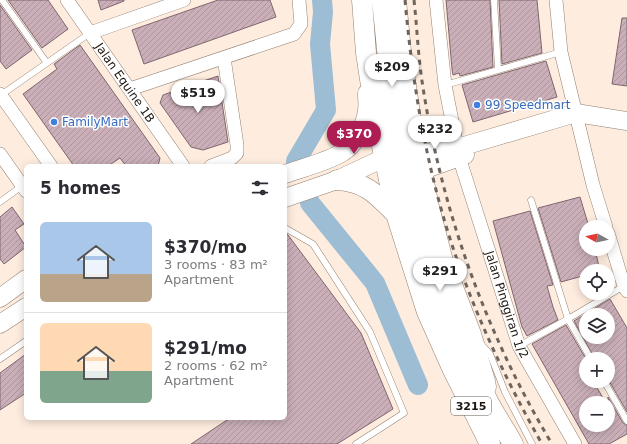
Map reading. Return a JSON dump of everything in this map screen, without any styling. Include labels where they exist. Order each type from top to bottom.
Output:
[{"type":"main road","name":"3215","points":[[362,0],[366,53],[375,112],[396,214],[427,312],[452,368],[490,444]]},
{"type":"main road","name":"3215","points":[[382,0],[390,87],[398,136],[414,208],[432,269],[450,318],[490,406],[513,444]]},
{"type":"main road","points":[[384,158],[393,149],[398,136]]},
{"type":"main road","points":[[336,180],[347,180],[364,186],[377,195],[396,214]]},
{"type":"street","name":"Jalan Equine 1B","points":[[67,0],[182,164]]},
{"type":"street","points":[[90,33],[184,0]]},
{"type":"street","points":[[130,89],[294,34],[301,24],[299,0]]},
{"type":"street","points":[[397,0],[403,59],[411,113],[430,207],[444,261],[472,334],[486,381],[490,406]]},
{"type":"street","name":"Jalan Pinggiran 1/2","points":[[436,0],[445,85],[458,152],[519,346],[575,444]]},
{"type":"street","points":[[556,0],[561,52],[593,185],[604,220]]},
{"type":"street","points":[[287,173],[344,152],[363,129],[367,111],[366,53]]},
{"type":"street","points":[[216,164],[232,158],[237,153],[238,145],[224,58]]},
{"type":"street","points":[[0,95],[50,164]]},
{"type":"street","points":[[421,162],[578,120],[598,117],[627,121]]},
{"type":"street","points":[[0,154],[24,188]]},
{"type":"street","points":[[287,197],[336,180],[384,158]]},
{"type":"street","points":[[615,255],[626,289]]},
{"type":"street","points":[[0,298],[24,280]]},
{"type":"street","points":[[0,324],[24,308]]},
{"type":"lane","points":[[2,0],[47,63]]},
{"type":"lane","points":[[494,0],[498,69]]},
{"type":"lane","points":[[0,95],[90,33]]},
{"type":"lane","points":[[445,85],[561,52]]},
{"type":"lane","points":[[0,202],[24,188]]},
{"type":"lane","points":[[531,200],[568,319],[587,352]]},
{"type":"lane","points":[[287,229],[313,244],[370,332],[404,413],[356,444]]},
{"type":"lane","points":[[519,346],[626,289]]},
{"type":"lane","points":[[472,334],[490,354],[505,392],[532,444]]},
{"type":"lane","points":[[0,359],[24,342]]},
{"type":"lane","points":[[18,346],[24,348]]},
{"type":"lane","points":[[608,388],[627,421]]},
{"type":"building","points":[[8,0],[48,0],[68,29],[42,48]]},
{"type":"building","points":[[98,0],[124,0],[124,1],[101,10]]},
{"type":"building","points":[[218,0],[270,0],[276,17],[144,64],[132,30]]},
{"type":"building","points":[[446,0],[490,0],[493,67],[460,76],[459,73],[453,75]]},
{"type":"building","points":[[499,0],[537,0],[542,53],[502,64]]},
{"type":"building","points":[[0,5],[32,50],[6,69],[0,61]]},
{"type":"building","points":[[622,18],[627,18],[627,86],[612,84]]},
{"type":"building","points":[[80,45],[160,158],[158,164],[124,164],[120,158],[111,164],[73,164],[23,94],[57,69],[54,64]]},
{"type":"building","points":[[546,61],[557,97],[473,122],[462,85]]},
{"type":"building","points":[[218,76],[228,142],[203,150],[191,147],[160,103],[163,95]]},
{"type":"building","points":[[580,197],[587,220],[579,220],[579,256],[597,256],[598,264],[579,264],[579,277],[561,282],[538,208]]},
{"type":"building","points":[[12,207],[24,224],[15,230],[24,244],[24,249],[4,264],[0,259],[0,217]]},
{"type":"building","points":[[530,211],[553,285],[547,286],[558,320],[527,336],[522,327],[493,221]]},
{"type":"building","points":[[287,234],[361,333],[393,409],[337,444],[191,444],[227,420],[287,420]]},
{"type":"building","points":[[611,300],[627,328],[627,412],[613,388],[615,388],[615,352],[591,352],[587,344],[615,344],[615,308],[595,308]]},
{"type":"building","points":[[579,318],[579,330],[574,321]]},
{"type":"building","points":[[566,325],[582,352],[579,352],[579,388],[597,388],[602,396],[579,396],[579,426],[532,344]]},
{"type":"building","points":[[24,355],[24,394],[0,410],[0,373]]},
{"type":"building","points":[[615,409],[623,423],[627,425],[627,434],[609,444],[589,444],[582,432],[615,432]]},
{"type":"waterway","points":[[296,161],[326,110],[320,44],[323,12],[322,0]]},
{"type":"waterway","points":[[310,203],[375,283],[418,385]]},
{"type":"railway","points":[[405,0],[415,87],[425,144],[447,229],[466,285],[488,339],[542,444]]},
{"type":"railway","points":[[414,0],[422,81],[430,129],[454,223],[469,269],[487,315],[528,402],[552,444]]},
{"type":"place","name":"99 Speedmart","points":[[477,105]]},
{"type":"place","name":"FamilyMart","points":[[54,122]]}]
